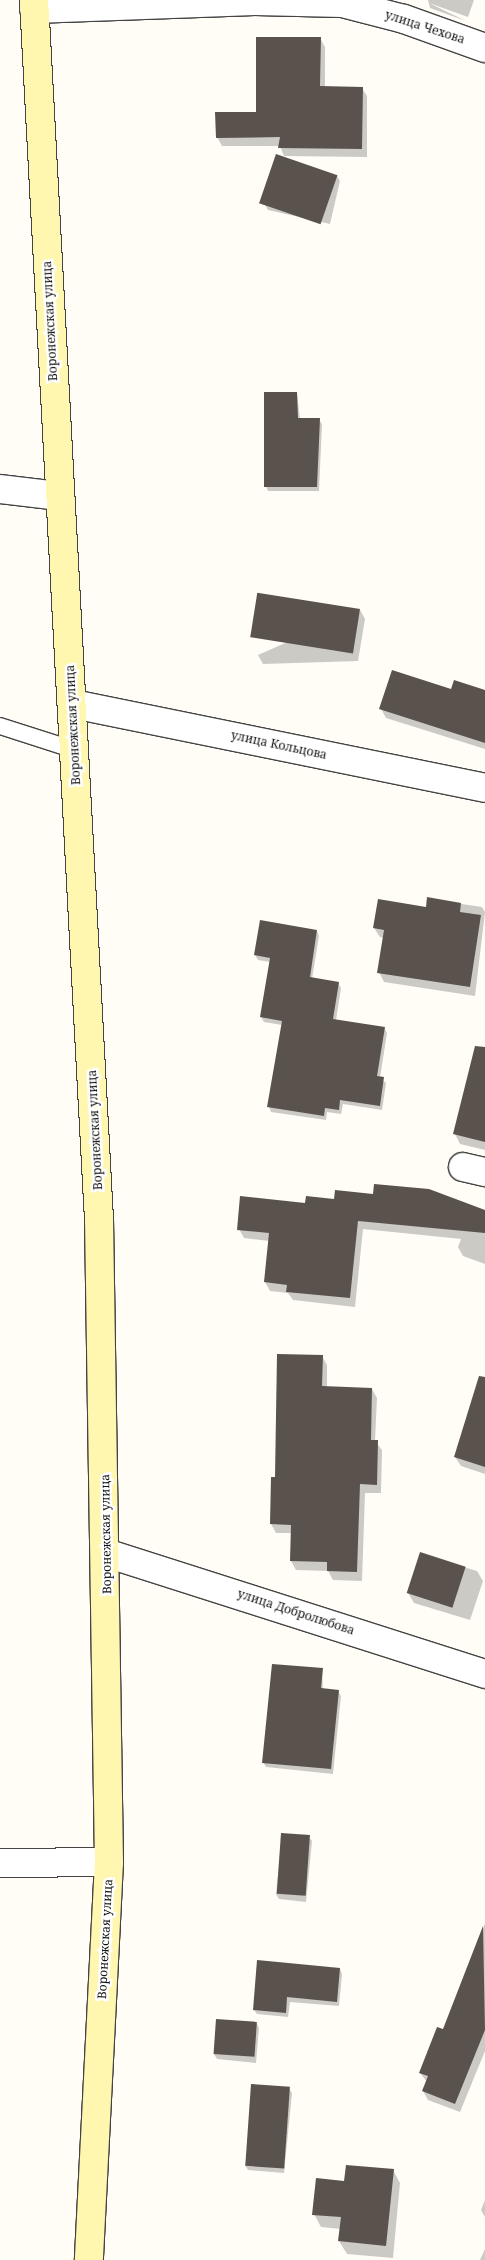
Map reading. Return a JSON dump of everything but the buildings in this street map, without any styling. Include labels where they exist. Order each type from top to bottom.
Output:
[{"type":"street","name":"улица Чехова","points":[[34,5],[255,1],[342,3],[404,19],[485,48]]},
{"type":"street","name":"Воронежская улица","points":[[34,5],[59,496],[73,704],[98,1210],[106,1553],[109,1862],[89,2260]]},
{"type":"street","points":[[0,489],[59,496]]},
{"type":"street","name":"улица Кольцова","points":[[73,704],[140,716],[485,788]]},
{"type":"street","name":"улица Добролюбова","points":[[106,1553],[485,1674]]},
{"type":"street","points":[[0,1863],[109,1862]]},
{"type":"lane","points":[[0,726],[75,750]]}]
